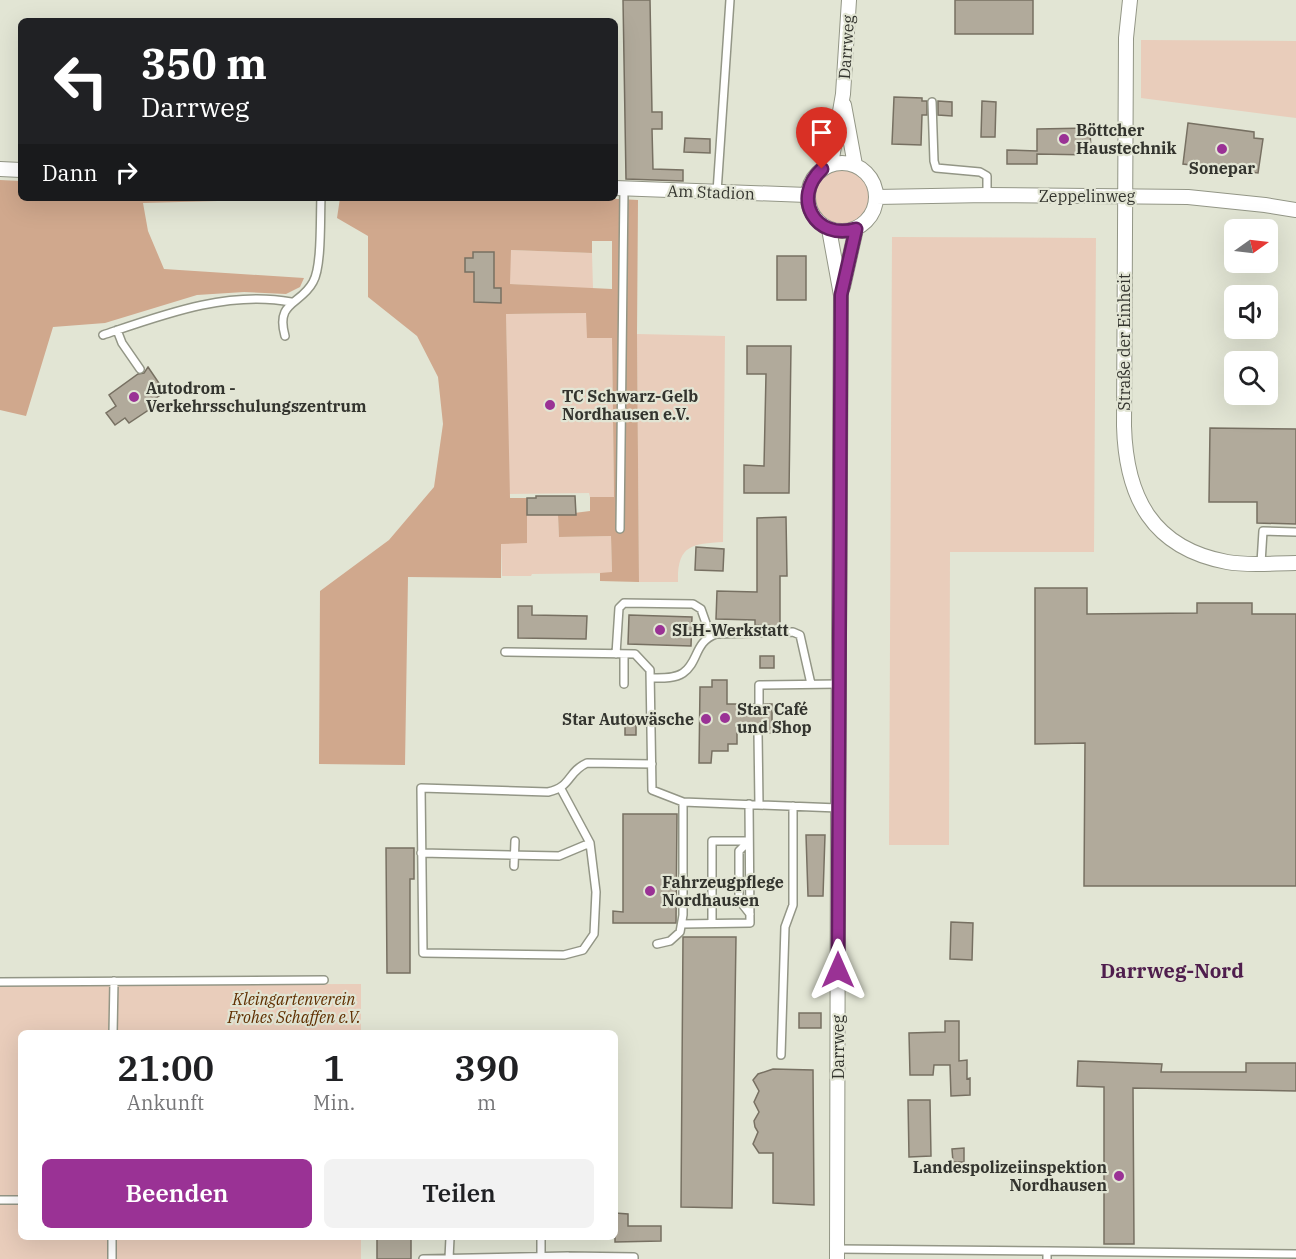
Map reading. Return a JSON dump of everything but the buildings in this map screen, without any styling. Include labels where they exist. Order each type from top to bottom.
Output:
[{"type":"street","name":"Darrweg","points":[[831,164],[843,94],[849,0]]},
{"type":"street","name":"Straße der Einheit","points":[[1130,0],[1126,38],[1124,435],[1132,486],[1144,510],[1160,531],[1190,552],[1228,562],[1296,563]]},
{"type":"street","name":"Darrweg","points":[[843,94],[855,165]]},
{"type":"street","points":[[856,229],[847,231],[829,229],[813,216],[808,206],[807,195],[814,176],[831,164],[846,162],[855,165],[869,176],[876,197]]},
{"type":"street","points":[[0,169],[18,170]]},
{"type":"street","name":"Am Stadion","points":[[619,189],[807,195]]},
{"type":"street","name":"Zeppelinweg","points":[[876,197],[987,195],[1188,197],[1296,210]]},
{"type":"street","name":"Darrweg","points":[[841,295],[856,229],[871,216],[876,197]]},
{"type":"street","name":"Darrweg","points":[[829,229],[841,295],[838,1254]]},
{"type":"lane","points":[[717,192],[730,0]]},
{"type":"lane","points":[[932,102],[936,168],[980,172],[987,176],[987,195]]},
{"type":"lane","points":[[619,189],[620,529]]},
{"type":"lane","points":[[285,336],[284,315],[291,302],[304,294],[314,281],[317,268],[321,201]]},
{"type":"lane","points":[[103,335],[226,301],[276,299],[291,302]]},
{"type":"lane","points":[[117,330],[122,343],[140,369]]},
{"type":"lane","points":[[1261,563],[1263,531],[1296,532]]},
{"type":"lane","points":[[624,684],[620,654],[619,609],[624,603],[693,604],[701,609],[707,637]]},
{"type":"lane","points":[[651,678],[672,678],[684,672],[707,637],[716,634],[793,632],[800,635],[811,684]]},
{"type":"lane","points":[[504,652],[635,654],[650,670],[652,790],[683,802],[838,808]]},
{"type":"lane","points":[[759,704],[759,685],[839,684]]},
{"type":"lane","points":[[758,733],[759,805]]},
{"type":"lane","points":[[561,789],[590,843],[596,892],[594,934],[583,950],[564,955],[423,953],[421,788],[548,792],[561,789],[578,767],[587,763],[652,764]]},
{"type":"lane","points":[[657,944],[670,941],[680,932],[682,924],[683,802]]},
{"type":"lane","points":[[682,924],[750,923],[749,804]]},
{"type":"lane","points":[[781,1055],[785,927],[793,905],[793,806]]},
{"type":"lane","points":[[514,866],[515,841]]},
{"type":"lane","points":[[712,923],[712,841],[749,841]]},
{"type":"lane","points":[[749,841],[739,851],[739,900],[750,915]]},
{"type":"lane","points":[[421,853],[559,856],[590,843]]},
{"type":"lane","points":[[0,982],[324,980]]},
{"type":"lane","points":[[113,1030],[114,981]]},
{"type":"lane","points":[[0,1200],[18,1200]]},
{"type":"lane","points":[[112,1240],[112,1259]]},
{"type":"lane","points":[[449,1258],[450,1240]]},
{"type":"lane","points":[[541,1240],[541,1257]]},
{"type":"lane","points":[[1047,1251],[1047,1259]]},
{"type":"lane","points":[[838,1254],[1047,1251],[1296,1254]]},
{"type":"lane","points":[[423,1259],[541,1257],[634,1257],[634,1259]]},
{"type":"green space","points":[[1141,40],[1296,41],[1296,118],[1141,98]]},
{"type":"green space","points":[[842,169],[853,171],[863,177],[869,187],[871,198],[869,209],[863,219],[853,225],[842,227],[831,225],[821,219],[815,209],[813,198],[815,187],[821,177],[831,171]]},
{"type":"green space","points":[[892,237],[1096,238],[1094,552],[950,552],[949,845],[889,845]]},
{"type":"green space","points":[[510,250],[592,253],[593,289],[510,284]]},
{"type":"green space","points":[[586,313],[612,338],[614,497],[590,497],[589,493],[509,494],[506,314]]},
{"type":"green space","points":[[637,334],[725,336],[723,542],[703,544],[688,549],[680,560],[678,582],[639,582]]},
{"type":"green space","points":[[527,515],[558,515],[559,537],[611,536],[612,573],[502,576],[501,543],[526,543]]},
{"type":"green space","name":"Kleingartenverein Frohes Schaffen e.V.","points":[[361,984],[361,1030],[18,1030],[18,1240],[361,1240],[361,1259],[0,1259],[0,985]]},
{"type":"shaded area","points":[[0,180],[18,181],[18,201],[218,201],[143,203],[148,231],[164,269],[304,278],[300,287],[286,294],[244,292],[197,295],[105,323],[53,327],[26,416],[0,410]]},
{"type":"shaded area","points":[[638,200],[639,582],[600,581],[600,573],[612,572],[611,536],[559,537],[558,515],[590,511],[590,497],[614,497],[612,338],[587,338],[586,313],[506,314],[510,498],[527,498],[527,543],[501,544],[501,578],[408,577],[405,765],[319,764],[320,591],[389,540],[434,487],[443,424],[438,377],[417,336],[368,297],[368,236],[337,218],[340,201]],"holes":[[[592,241],[612,241],[612,289],[510,284],[511,250],[592,253]]]},
{"type":"place","name":"Böttcher Haustechnik","points":[[1064,139]]},
{"type":"place","name":"Sonepar","points":[[1222,149]]},
{"type":"place","name":"Autodrom - Verkehrsschulungszentrum","points":[[134,397]]},
{"type":"place","name":"TC Schwarz-Gelb Nordhausen e.V.","points":[[550,405]]},
{"type":"place","name":"SLH-Werkstatt","points":[[660,630]]},
{"type":"place","name":"Star Café und Shop","points":[[725,718]]},
{"type":"place","name":"Star Autowäsche","points":[[706,719]]},
{"type":"place","name":"Fahrzeugpflege Nordhausen","points":[[650,891]]},
{"type":"place","name":"Landespolizeiinspektion Nordhausen","points":[[1119,1176]]},
{"type":"district","name":"Darrweg-Nord","points":[[1172,971]]},
{"type":"route","points":[[822,169],[814,176],[807,195],[808,206],[813,216],[820,224],[838,232],[856,229],[841,295],[838,970]]}]
